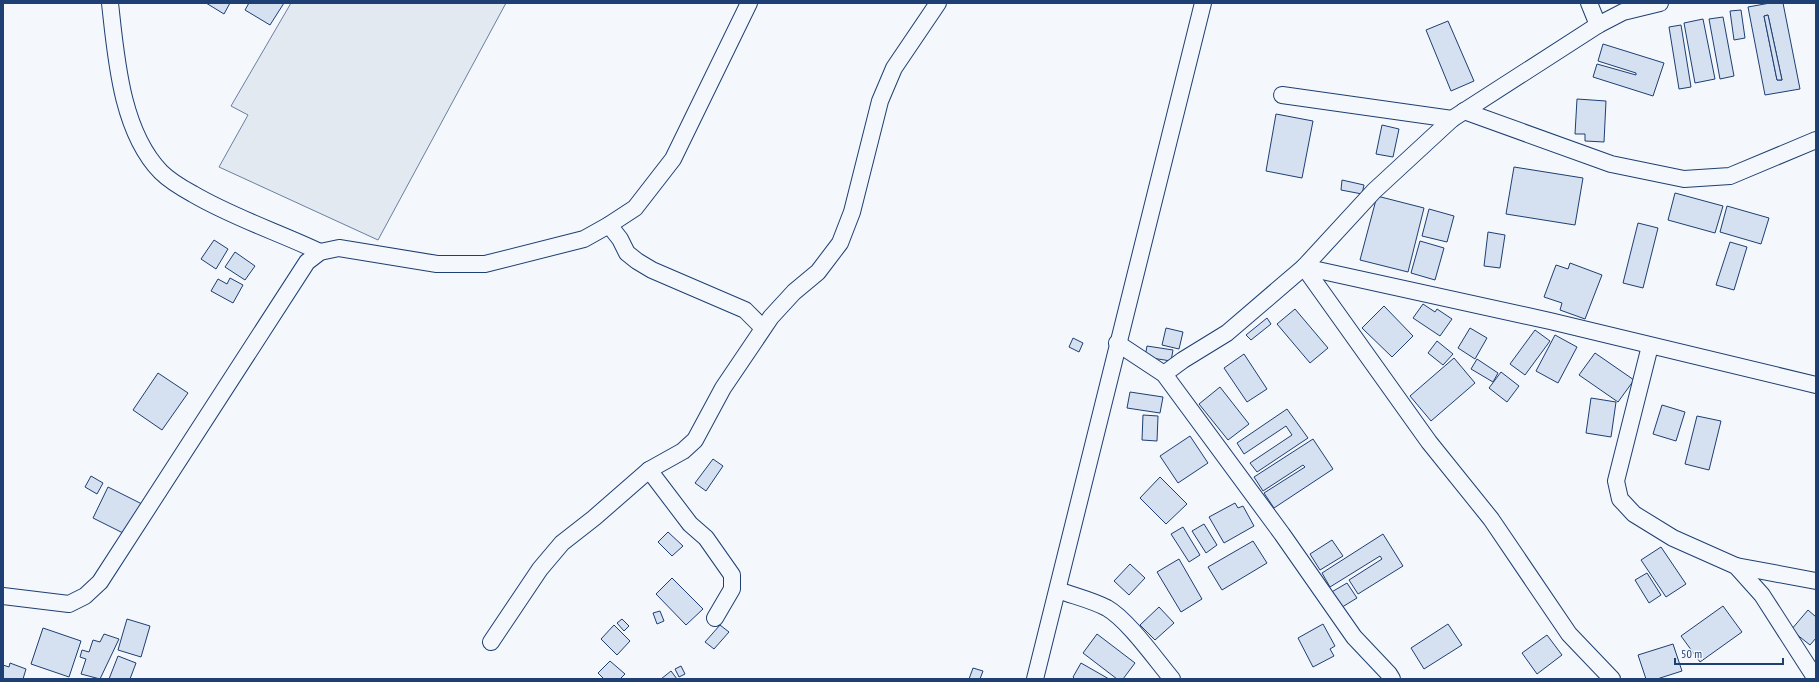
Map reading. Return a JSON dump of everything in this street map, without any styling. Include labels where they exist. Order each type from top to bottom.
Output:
[{"type":"street","points":[[110,3],[122,83],[130,120],[138,138],[161,172],[178,186],[212,206],[320,252]]},
{"type":"street","points":[[3,596],[69,604],[85,596],[100,582],[307,262],[320,252],[339,248],[436,264],[486,264],[584,239],[635,208],[673,160],[750,3]]},
{"type":"street","points":[[492,642],[540,569],[562,543],[594,518],[649,470],[683,451],[695,440],[723,388],[771,317],[794,292],[818,272],[840,243],[852,212],[882,95],[894,68],[938,3]]},
{"type":"street","points":[[1035,679],[1058,590],[1117,343],[1203,3]]},
{"type":"street","points":[[1589,3],[1598,25]]},
{"type":"street","points":[[1164,374],[1182,360],[1227,333],[1304,267],[1374,191],[1458,115],[1598,25],[1623,12],[1660,3]]},
{"type":"street","points":[[1282,95],[1458,115],[1610,164],[1684,179],[1730,176],[1816,140]]},
{"type":"street","points":[[609,225],[620,239],[627,253],[637,261],[652,270],[745,310],[763,328]]},
{"type":"street","points":[[1304,267],[1550,321],[1816,386]]},
{"type":"street","points":[[1304,267],[1429,442],[1491,519],[1569,634],[1612,679]]},
{"type":"street","points":[[1117,343],[1164,374],[1282,534],[1354,637],[1392,679]]},
{"type":"street","points":[[1650,346],[1616,481],[1620,499],[1634,514],[1673,538],[1736,566],[1816,581]]},
{"type":"street","points":[[649,470],[690,524],[706,538],[732,575],[732,589],[715,618]]},
{"type":"street","points":[[1736,566],[1762,595],[1816,679]]},
{"type":"street","points":[[1058,590],[1096,603],[1120,618],[1172,679]]},
{"type":"shaded area","points":[[291,3],[506,3],[378,240],[219,167],[248,115],[231,106]]},
{"type":"building","points":[[206,3],[230,3],[224,14]]},
{"type":"building","points":[[249,3],[284,3],[270,25],[245,10]]},
{"type":"building","points":[[1770,3],[1783,3],[1800,89],[1765,95],[1748,7]],"holes":[[[1768,15],[1782,80],[1777,80],[1764,16]]]},
{"type":"building","points":[[1741,10],[1745,38],[1734,40],[1730,11]]},
{"type":"building","points":[[1768,15],[1782,80],[1777,80],[1764,16]]},
{"type":"building","points":[[1723,17],[1734,76],[1720,79],[1709,19]]},
{"type":"building","points":[[1703,19],[1715,79],[1695,83],[1684,23]]},
{"type":"building","points":[[1448,21],[1474,81],[1451,91],[1426,30]]},
{"type":"building","points":[[1681,25],[1691,87],[1679,89],[1669,27]]},
{"type":"building","points":[[1603,44],[1664,63],[1653,96],[1593,77],[1597,64],[1636,75],[1636,73],[1598,61]]},
{"type":"building","points":[[1577,99],[1606,101],[1604,142],[1585,141],[1585,134],[1575,134]]},
{"type":"building","points":[[1276,114],[1313,121],[1302,178],[1266,171]]},
{"type":"building","points":[[1382,125],[1399,129],[1393,157],[1376,154]]},
{"type":"building","points":[[1514,167],[1583,178],[1575,225],[1506,214]]},
{"type":"building","points":[[1342,180],[1364,185],[1362,194],[1341,190]]},
{"type":"building","points":[[1675,193],[1723,206],[1715,233],[1668,220]]},
{"type":"building","points":[[1377,196],[1424,208],[1408,272],[1360,260]]},
{"type":"building","points":[[1727,206],[1769,218],[1761,244],[1720,232]]},
{"type":"building","points":[[1429,209],[1454,216],[1447,242],[1422,236]]},
{"type":"building","points":[[1638,223],[1658,228],[1643,288],[1623,283]]},
{"type":"building","points":[[1488,232],[1505,235],[1500,268],[1484,266]]},
{"type":"building","points":[[214,240],[228,249],[216,269],[201,259]]},
{"type":"building","points":[[1420,241],[1444,248],[1435,280],[1411,273]]},
{"type":"building","points":[[1730,242],[1747,247],[1734,290],[1716,285]]},
{"type":"building","points":[[235,252],[255,266],[245,280],[225,267]]},
{"type":"building","points":[[1570,263],[1602,275],[1585,319],[1560,310],[1562,303],[1544,297],[1556,265],[1568,269]]},
{"type":"building","points":[[230,278],[243,285],[233,303],[211,291],[218,279],[227,284]]},
{"type":"building","points":[[1423,304],[1435,312],[1437,309],[1452,319],[1440,336],[1413,318]]},
{"type":"building","points":[[1384,306],[1413,336],[1392,357],[1362,328]]},
{"type":"building","points":[[1295,309],[1328,348],[1310,363],[1277,324]]},
{"type":"building","points":[[1267,318],[1271,324],[1251,340],[1246,335]]},
{"type":"building","points":[[1166,328],[1183,332],[1179,349],[1162,345]]},
{"type":"building","points":[[1470,328],[1487,338],[1475,359],[1458,348]]},
{"type":"building","points":[[1535,330],[1550,341],[1525,375],[1510,364]]},
{"type":"building","points":[[1555,335],[1577,347],[1558,383],[1536,371]]},
{"type":"building","points":[[1073,338],[1083,343],[1079,352],[1069,347]]},
{"type":"building","points":[[1437,341],[1453,354],[1443,365],[1428,353]]},
{"type":"building","points":[[1147,346],[1173,350],[1171,361],[1145,357]]},
{"type":"building","points":[[1595,353],[1634,380],[1618,402],[1579,375]]},
{"type":"building","points":[[1244,354],[1267,389],[1247,402],[1224,368]]},
{"type":"building","points":[[1454,358],[1475,383],[1431,421],[1410,396]]},
{"type":"building","points":[[1477,359],[1498,373],[1493,382],[1471,369]]},
{"type":"building","points":[[1501,372],[1519,386],[1507,402],[1489,388]]},
{"type":"building","points":[[158,373],[188,393],[162,430],[133,410]]},
{"type":"building","points":[[1220,387],[1249,424],[1228,440],[1199,404]]},
{"type":"building","points":[[1130,392],[1163,397],[1160,413],[1127,408]]},
{"type":"building","points":[[1591,398],[1616,402],[1611,437],[1586,433]]},
{"type":"building","points":[[1662,405],[1685,412],[1676,441],[1653,434]]},
{"type":"building","points":[[1287,409],[1308,438],[1257,472],[1250,463],[1292,435],[1286,426],[1244,454],[1237,443]]},
{"type":"building","points":[[1143,415],[1158,416],[1157,441],[1142,440]]},
{"type":"building","points":[[1697,416],[1721,421],[1709,470],[1685,464]]},
{"type":"building","points":[[1190,436],[1208,463],[1178,483],[1160,456]]},
{"type":"building","points":[[1313,439],[1333,469],[1274,508],[1264,493],[1305,467],[1303,465],[1263,491],[1254,477]]},
{"type":"building","points":[[713,459],[723,466],[706,491],[695,483]]},
{"type":"building","points":[[91,476],[103,483],[97,494],[85,487]]},
{"type":"building","points":[[1160,477],[1187,504],[1166,524],[1140,498]]},
{"type":"building","points":[[108,487],[142,504],[127,535],[93,518]]},
{"type":"building","points":[[1235,503],[1238,508],[1243,506],[1254,526],[1224,543],[1209,517]]},
{"type":"building","points":[[1204,524],[1217,545],[1206,553],[1192,531]]},
{"type":"building","points":[[1183,527],[1200,555],[1189,562],[1171,534]]},
{"type":"building","points":[[668,532],[683,546],[672,556],[658,542]]},
{"type":"building","points":[[1383,534],[1403,566],[1358,594],[1349,580],[1382,559],[1380,556],[1330,587],[1322,573]]},
{"type":"building","points":[[1332,540],[1343,556],[1320,570],[1310,554]]},
{"type":"building","points":[[1253,541],[1267,563],[1222,590],[1208,567]]},
{"type":"building","points":[[1661,547],[1686,584],[1666,597],[1641,560]]},
{"type":"building","points":[[1179,559],[1202,599],[1181,612],[1157,572]]},
{"type":"building","points":[[1130,564],[1145,578],[1129,595],[1114,581]]},
{"type":"building","points":[[1647,573],[1661,595],[1649,603],[1635,580]]},
{"type":"building","points":[[672,578],[703,609],[686,625],[656,594]]},
{"type":"building","points":[[1347,583],[1357,598],[1339,609],[1330,593]]},
{"type":"building","points":[[1723,606],[1742,632],[1700,662],[1681,636]]},
{"type":"building","points":[[1159,607],[1174,623],[1155,640],[1140,625]]},
{"type":"building","points":[[1808,610],[1816,617],[1816,638],[1810,645],[1791,630]]},
{"type":"building","points":[[660,611],[664,621],[657,624],[653,613]]},
{"type":"building","points":[[127,619],[150,626],[141,657],[118,650]]},
{"type":"building","points":[[622,619],[629,626],[624,631],[617,623]]},
{"type":"building","points":[[1323,624],[1335,646],[1330,649],[1334,656],[1313,667],[1298,638]]},
{"type":"building","points":[[1448,624],[1462,645],[1424,669],[1411,648]]},
{"type":"building","points":[[614,625],[630,641],[617,655],[601,639]]},
{"type":"building","points":[[720,625],[729,632],[714,649],[705,642]]},
{"type":"building","points":[[43,628],[81,641],[69,677],[31,664]]},
{"type":"building","points":[[104,634],[119,639],[100,679],[81,674],[86,659],[80,657],[82,650],[89,652],[93,640],[100,642]]},
{"type":"building","points":[[1097,634],[1135,663],[1123,679],[1117,679],[1083,653]]},
{"type":"building","points":[[1547,635],[1562,655],[1537,674],[1522,653]]},
{"type":"building","points":[[1673,644],[1682,671],[1657,679],[1646,679],[1638,655]]},
{"type":"building","points":[[118,656],[136,663],[130,679],[109,679]]},
{"type":"building","points":[[610,661],[625,674],[620,679],[604,679],[598,673]]},
{"type":"building","points":[[10,663],[26,669],[23,679],[3,679],[3,665],[9,667]]},
{"type":"building","points":[[1081,663],[1109,679],[1075,679],[1073,677]]},
{"type":"building","points":[[681,666],[685,674],[679,677],[675,669]]},
{"type":"building","points":[[973,668],[983,671],[980,679],[969,679]]},
{"type":"building","points":[[671,671],[677,679],[661,679]]}]
